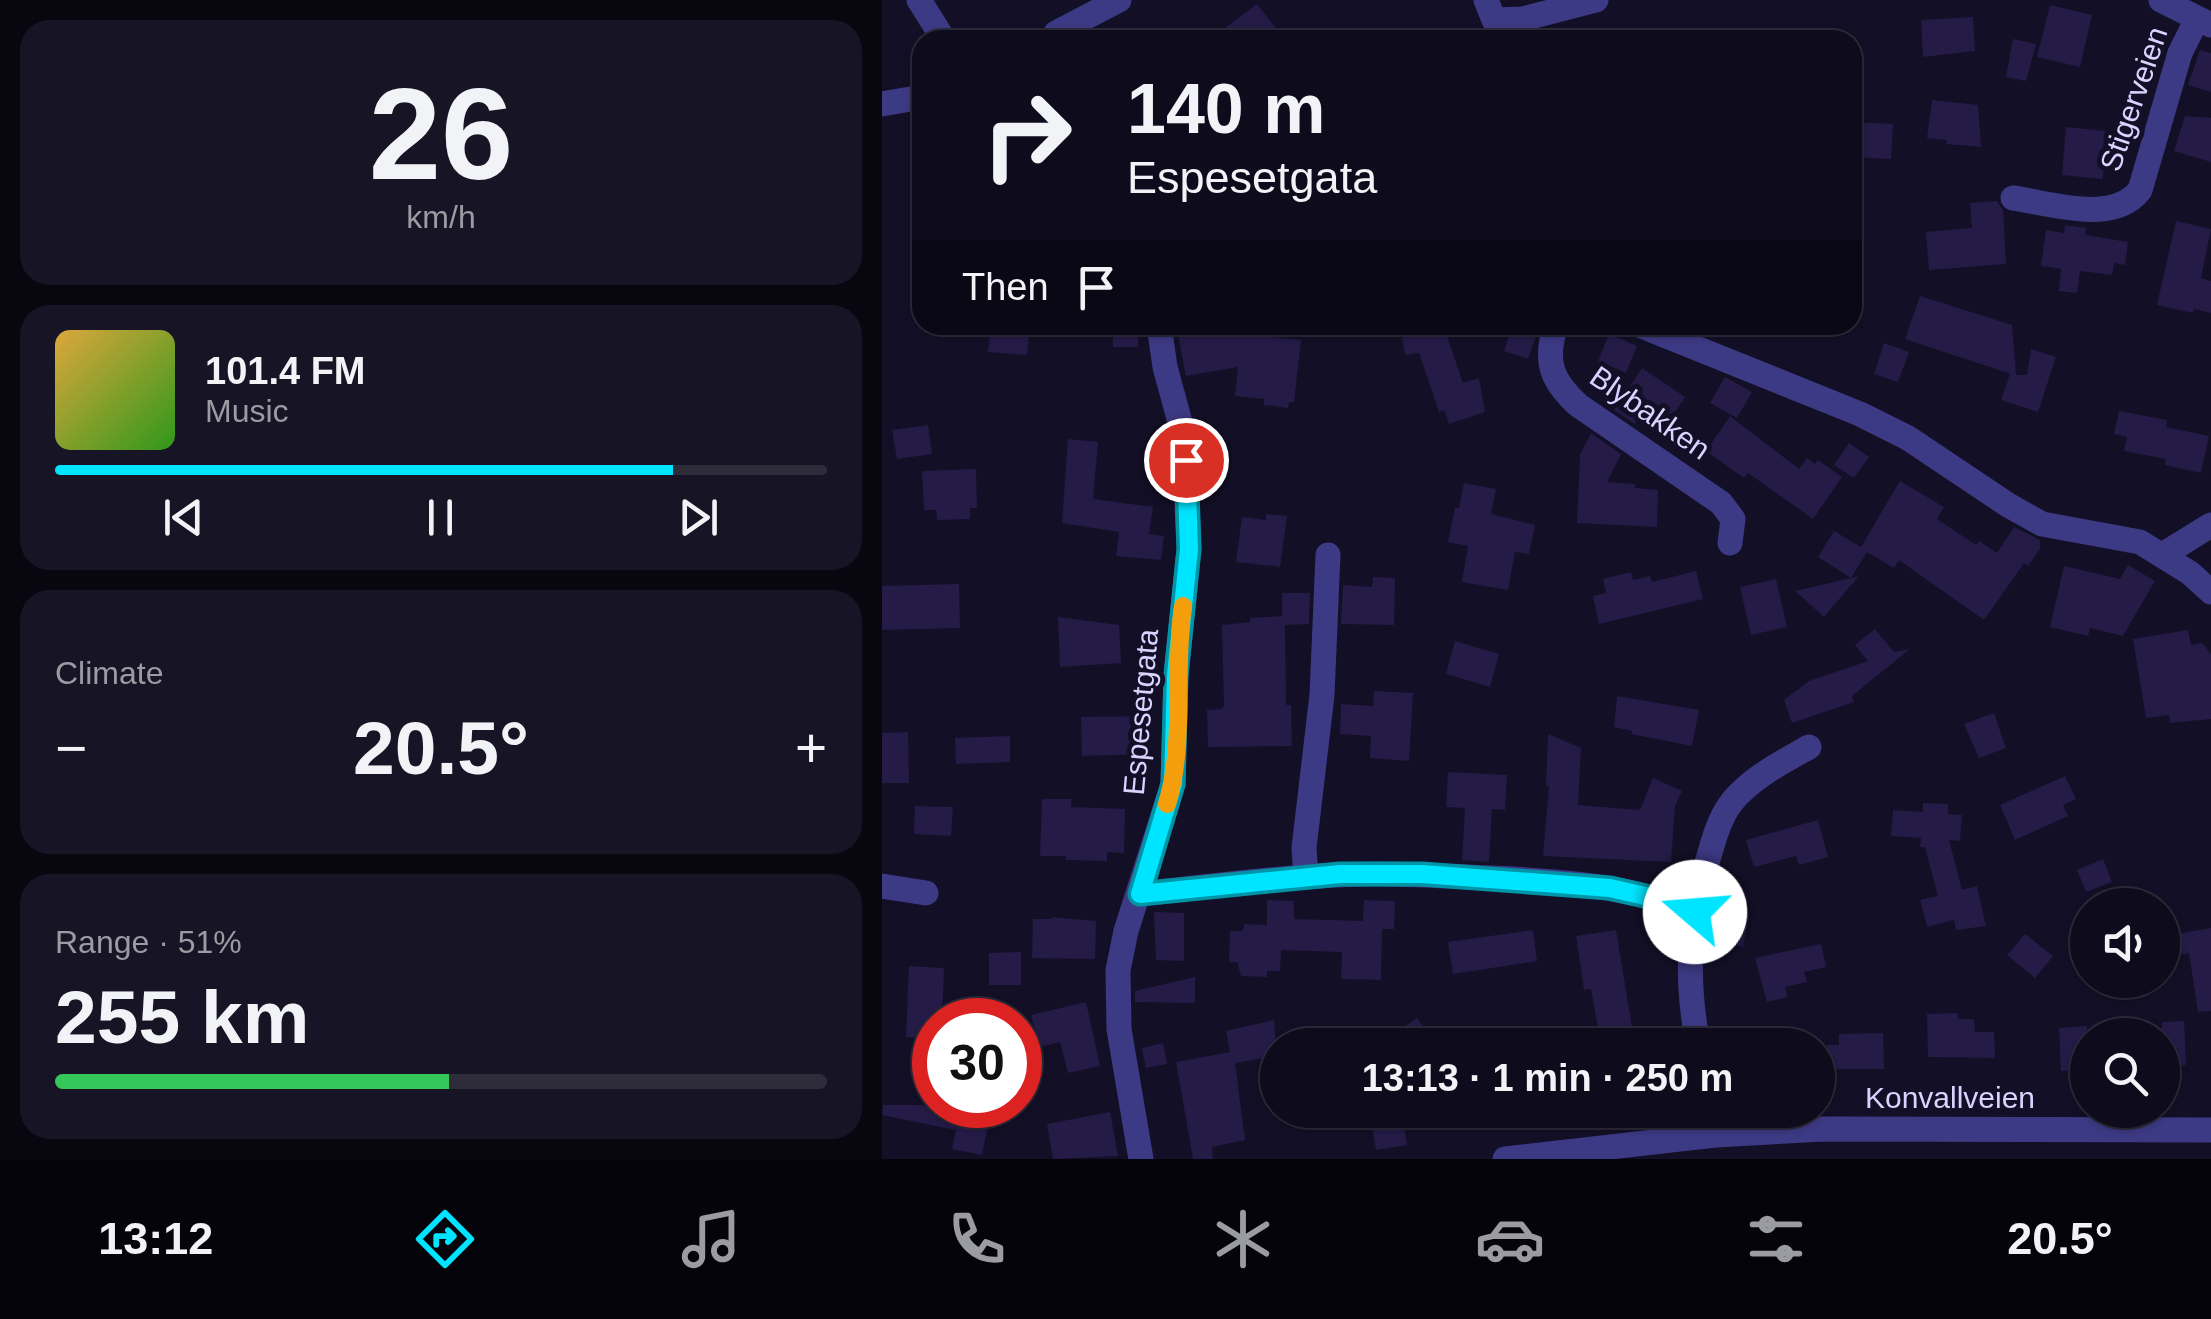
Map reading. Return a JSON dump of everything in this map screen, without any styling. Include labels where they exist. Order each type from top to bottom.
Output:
[{"type":"street","points":[[919,0],[938,30]]},
{"type":"street","points":[[1062,30],[1119,0]]},
{"type":"street","points":[[1490,10],[1523,19],[1596,0]]},
{"type":"street","name":"Stigerveien","points":[[2013,198],[2104,210],[2133,198],[2140,190],[2180,53],[2204,22],[2161,0]]},
{"type":"street","points":[[882,104],[912,99]]},
{"type":"street","name":"Espesetgata","points":[[1142,1159],[1119,1029],[1118,970],[1126,932],[1173,784],[1176,675],[1189,549],[1184,437],[1160,335]]},
{"type":"street","name":"Blybakken","points":[[1553,335],[1549,366],[1563,392],[1721,503],[1734,519],[1730,542]]},
{"type":"street","points":[[1663,335],[1876,422],[1946,460],[2008,506],[2042,524],[2140,542],[2164,554],[2210,592]]},
{"type":"street","points":[[2164,554],[2210,525]]},
{"type":"street","points":[[1306,877],[1304,848],[1322,695],[1328,554]]},
{"type":"street","points":[[1696,1028],[1689,945],[1723,815],[1736,796],[1762,774],[1809,748]]},
{"type":"street","points":[[1140,894],[1306,877],[1422,874],[1610,888],[1671,902],[1695,912]]},
{"type":"street","points":[[882,886],[926,893]]},
{"type":"street","name":"Konvallveien","points":[[1505,1159],[1679,1128]]},
{"type":"street","name":"Konvallveien","points":[[1807,1128],[2210,1130]]},
{"type":"street","points":[[2021,1132],[2021,1158]]},
{"type":"building","points":[[1257,4],[1277,30],[1222,30]]},
{"type":"building","points":[[2050,5],[2092,15],[2080,67],[2037,57]]},
{"type":"building","points":[[1973,17],[1975,51],[1923,57],[1921,20]]},
{"type":"building","points":[[2013,39],[2036,44],[2026,81],[2006,77]]},
{"type":"building","points":[[2200,50],[2211,53],[2211,92],[2188,85]]},
{"type":"building","points":[[1932,100],[1978,105],[1981,147],[1927,138]]},
{"type":"building","points":[[2185,116],[2211,118],[2211,162],[2174,151]]},
{"type":"building","points":[[1862,122],[1893,124],[1891,159],[1862,158]]},
{"type":"building","points":[[2066,127],[2106,131],[2103,179],[2062,175]]},
{"type":"building","points":[[1997,201],[2003,210],[2006,264],[1929,270],[1926,232],[1972,228],[1970,203]]},
{"type":"building","points":[[2176,221],[2211,229],[2201,278],[2211,281],[2211,313],[2157,305]]},
{"type":"building","points":[[2065,225],[2086,228],[2085,235],[2128,242],[2125,265],[2114,263],[2112,275],[2080,271],[2077,293],[2059,291],[2061,269],[2041,266],[2046,230],[2064,233]]},
{"type":"building","points":[[1920,296],[2012,325],[2016,375],[2027,375],[2031,349],[2056,357],[2038,412],[2001,400],[2010,374],[2014,375],[1905,339]]},
{"type":"building","points":[[990,335],[1029,335],[1027,355],[988,352]]},
{"type":"building","points":[[1113,335],[1138,335],[1138,347],[1113,347]]},
{"type":"building","points":[[1178,335],[1254,335],[1301,340],[1294,402],[1289,402],[1288,408],[1264,405],[1264,399],[1235,396],[1238,367],[1186,376]]},
{"type":"building","points":[[1402,335],[1447,335],[1463,383],[1479,378],[1485,412],[1449,424],[1444,410],[1439,412],[1419,353],[1405,355]]},
{"type":"building","points":[[1509,335],[1536,335],[1528,359],[1504,351]]},
{"type":"building","points":[[1609,335],[1637,346],[1626,373],[1598,361]]},
{"type":"building","points":[[1884,343],[1909,352],[1898,382],[1874,374]]},
{"type":"building","points":[[1642,368],[1685,397],[1663,431],[1639,416],[1635,424],[1614,410]]},
{"type":"building","points":[[1725,377],[1752,392],[1737,418],[1710,403]]},
{"type":"building","points":[[2119,411],[2167,420],[2166,427],[2209,436],[2201,473],[2165,465],[2166,459],[2124,451],[2127,437],[2114,434]]},
{"type":"building","points":[[1730,416],[1799,469],[1807,458],[1815,464],[1818,460],[1842,477],[1813,519],[1748,473],[1744,478],[1706,451]]},
{"type":"building","points":[[928,425],[932,454],[897,459],[892,430]]},
{"type":"building","points":[[1591,433],[1621,454],[1607,482],[1658,490],[1657,527],[1577,523],[1580,455]]},
{"type":"building","points":[[1068,439],[1098,442],[1093,499],[1153,507],[1149,534],[1164,536],[1161,560],[1116,556],[1119,532],[1062,523]]},
{"type":"building","points":[[1849,443],[1869,457],[1854,478],[1834,465]]},
{"type":"building","points":[[976,469],[977,508],[970,508],[970,519],[937,520],[936,510],[924,510],[922,471]]},
{"type":"building","points":[[1900,481],[1944,507],[1937,519],[1976,545],[1979,541],[1997,553],[2014,527],[2040,540],[2040,549],[2028,566],[2024,563],[1984,620],[1899,560],[1894,568],[1867,552],[1851,578],[1818,557],[1834,531],[1861,547]]},
{"type":"building","points":[[1464,483],[1496,489],[1491,514],[1535,525],[1529,554],[1515,552],[1508,590],[1462,582],[1468,546],[1448,542]]},
{"type":"building","points":[[1266,514],[1287,516],[1280,567],[1236,562],[1242,517],[1266,520]]},
{"type":"building","points":[[2128,565],[2155,581],[2123,636],[2090,628],[2088,636],[2050,627],[2064,566],[2120,579]]},
{"type":"building","points":[[1696,571],[1703,599],[1599,624],[1593,596],[1606,593],[1603,579],[1631,572],[1633,580],[1650,576],[1652,582]]},
{"type":"building","points":[[1859,576],[1824,617],[1795,591],[1851,578]]},
{"type":"building","points":[[1373,577],[1395,578],[1394,625],[1341,624],[1343,585],[1372,587]]},
{"type":"building","points":[[1776,579],[1787,627],[1751,635],[1740,587]]},
{"type":"building","points":[[959,584],[960,628],[882,630],[882,586]]},
{"type":"building","points":[[1282,593],[1310,593],[1309,624],[1285,625],[1286,705],[1291,705],[1292,746],[1208,747],[1207,710],[1224,706],[1222,625],[1282,616]]},
{"type":"building","points":[[1058,617],[1119,625],[1121,663],[1060,667]]},
{"type":"building","points":[[1875,629],[1894,652],[1910,649],[1852,696],[1854,702],[1792,723],[1784,700],[1809,681],[1868,661],[1855,645]]},
{"type":"building","points":[[2188,630],[2191,645],[2202,643],[2211,654],[2211,719],[2170,723],[2169,715],[2146,718],[2133,639]]},
{"type":"building","points":[[1455,641],[1499,654],[1490,687],[1446,674]]},
{"type":"building","points":[[1374,691],[1413,693],[1409,761],[1370,758],[1371,736],[1340,734],[1341,704],[1373,706]]},
{"type":"building","points":[[1617,696],[1699,710],[1692,746],[1614,727]]},
{"type":"building","points":[[1994,713],[2006,748],[1979,758],[1964,724]]},
{"type":"building","points":[[1147,716],[1148,754],[1082,756],[1081,717]]},
{"type":"building","points":[[908,732],[909,783],[882,783],[882,733]]},
{"type":"building","points":[[1548,734],[1581,748],[1578,805],[1640,810],[1653,778],[1682,791],[1675,806],[1671,862],[1543,856],[1549,786]]},
{"type":"building","points":[[1010,736],[1010,762],[956,764],[955,738]]},
{"type":"building","points":[[1448,772],[1507,775],[1505,810],[1492,809],[1489,862],[1462,860],[1465,808],[1446,807]]},
{"type":"building","points":[[2065,776],[2076,799],[2063,805],[2068,816],[2015,840],[2000,805]]},
{"type":"building","points":[[1042,799],[1071,799],[1071,807],[1125,809],[1124,853],[1107,852],[1107,861],[1040,856]]},
{"type":"building","points":[[1923,803],[1948,804],[1948,814],[1962,815],[1960,841],[1949,840],[1962,890],[1977,886],[1986,926],[1956,930],[1954,920],[1927,927],[1920,900],[1938,896],[1925,847],[1920,847],[1921,838],[1891,836],[1893,810],[1923,812]]},
{"type":"building","points":[[915,806],[953,807],[951,836],[914,834]]},
{"type":"building","points":[[1818,820],[1828,857],[1799,865],[1796,856],[1754,867],[1746,840]]},
{"type":"building","points":[[2103,859],[2112,882],[2084,888],[2077,870]]},
{"type":"building","points":[[1267,900],[1294,901],[1294,919],[1363,921],[1364,900],[1395,901],[1394,929],[1382,929],[1381,980],[1341,979],[1342,952],[1281,950],[1280,971],[1267,971],[1267,977],[1241,976],[1237,962],[1229,962],[1230,931],[1243,931],[1244,924],[1267,925]]},
{"type":"building","points":[[1723,910],[1749,915],[1743,947],[1718,942]]},
{"type":"building","points":[[1154,912],[1184,913],[1184,961],[1156,960]]},
{"type":"building","points":[[1033,919],[1096,921],[1095,959],[1032,958]]},
{"type":"building","points":[[2211,928],[2211,1011],[2198,1012],[2189,953],[2180,955],[2180,933]]},
{"type":"building","points":[[1533,930],[1537,961],[1453,974],[1448,942]]},
{"type":"building","points":[[1616,930],[1632,1028],[1598,1028],[1591,989],[1584,990],[1576,936]]},
{"type":"building","points":[[2025,934],[2053,956],[2035,978],[2007,955]]},
{"type":"building","points":[[1821,944],[1826,967],[1804,972],[1807,982],[1785,987],[1788,997],[1767,1002],[1755,958]]},
{"type":"building","points":[[1021,952],[1021,985],[989,985],[989,953]]},
{"type":"building","points":[[909,966],[944,968],[943,998],[912,998],[912,1037],[906,1037]]},
{"type":"building","points":[[1195,977],[1195,1003],[1135,1002],[1135,991]]},
{"type":"building","points":[[1086,1002],[1100,1066],[1068,1073],[1060,1042],[1042,1046],[1042,1012]]},
{"type":"building","points":[[1958,1013],[1958,1019],[1974,1019],[1975,1032],[1994,1032],[1995,1058],[1928,1057],[1927,1014]]},
{"type":"building","points":[[1417,1018],[1424,1028],[1403,1028]]},
{"type":"building","points":[[1274,1020],[1275,1028],[1260,1028],[1260,1059],[1235,1063],[1245,1140],[1212,1147],[1213,1159],[1193,1159],[1176,1062],[1230,1052],[1226,1031]]},
{"type":"building","points":[[2180,1021],[2184,1021],[2186,1065],[2180,1066]]},
{"type":"building","points":[[2070,1027],[2070,1071],[2061,1071],[2059,1028]]},
{"type":"building","points":[[1883,1033],[1884,1069],[1835,1069],[1839,1034]]},
{"type":"building","points":[[1163,1043],[1167,1064],[1146,1068],[1142,1048]]},
{"type":"building","points":[[883,1105],[912,1105],[912,1121],[882,1115]]},
{"type":"building","points":[[1110,1112],[1118,1156],[1053,1159],[1047,1124]]},
{"type":"building","points":[[946,1128],[987,1128],[982,1155],[952,1149],[956,1130]]},
{"type":"building","points":[[1372,1128],[1404,1128],[1407,1145],[1376,1150]]},
{"type":"slow traffic","points":[[1167,804],[1173,784],[1176,675],[1183,606]]},
{"type":"route","points":[[1186,460],[1189,549],[1176,675],[1173,784],[1140,894],[1340,874],[1422,874],[1610,888],[1671,902],[1695,912]]}]
